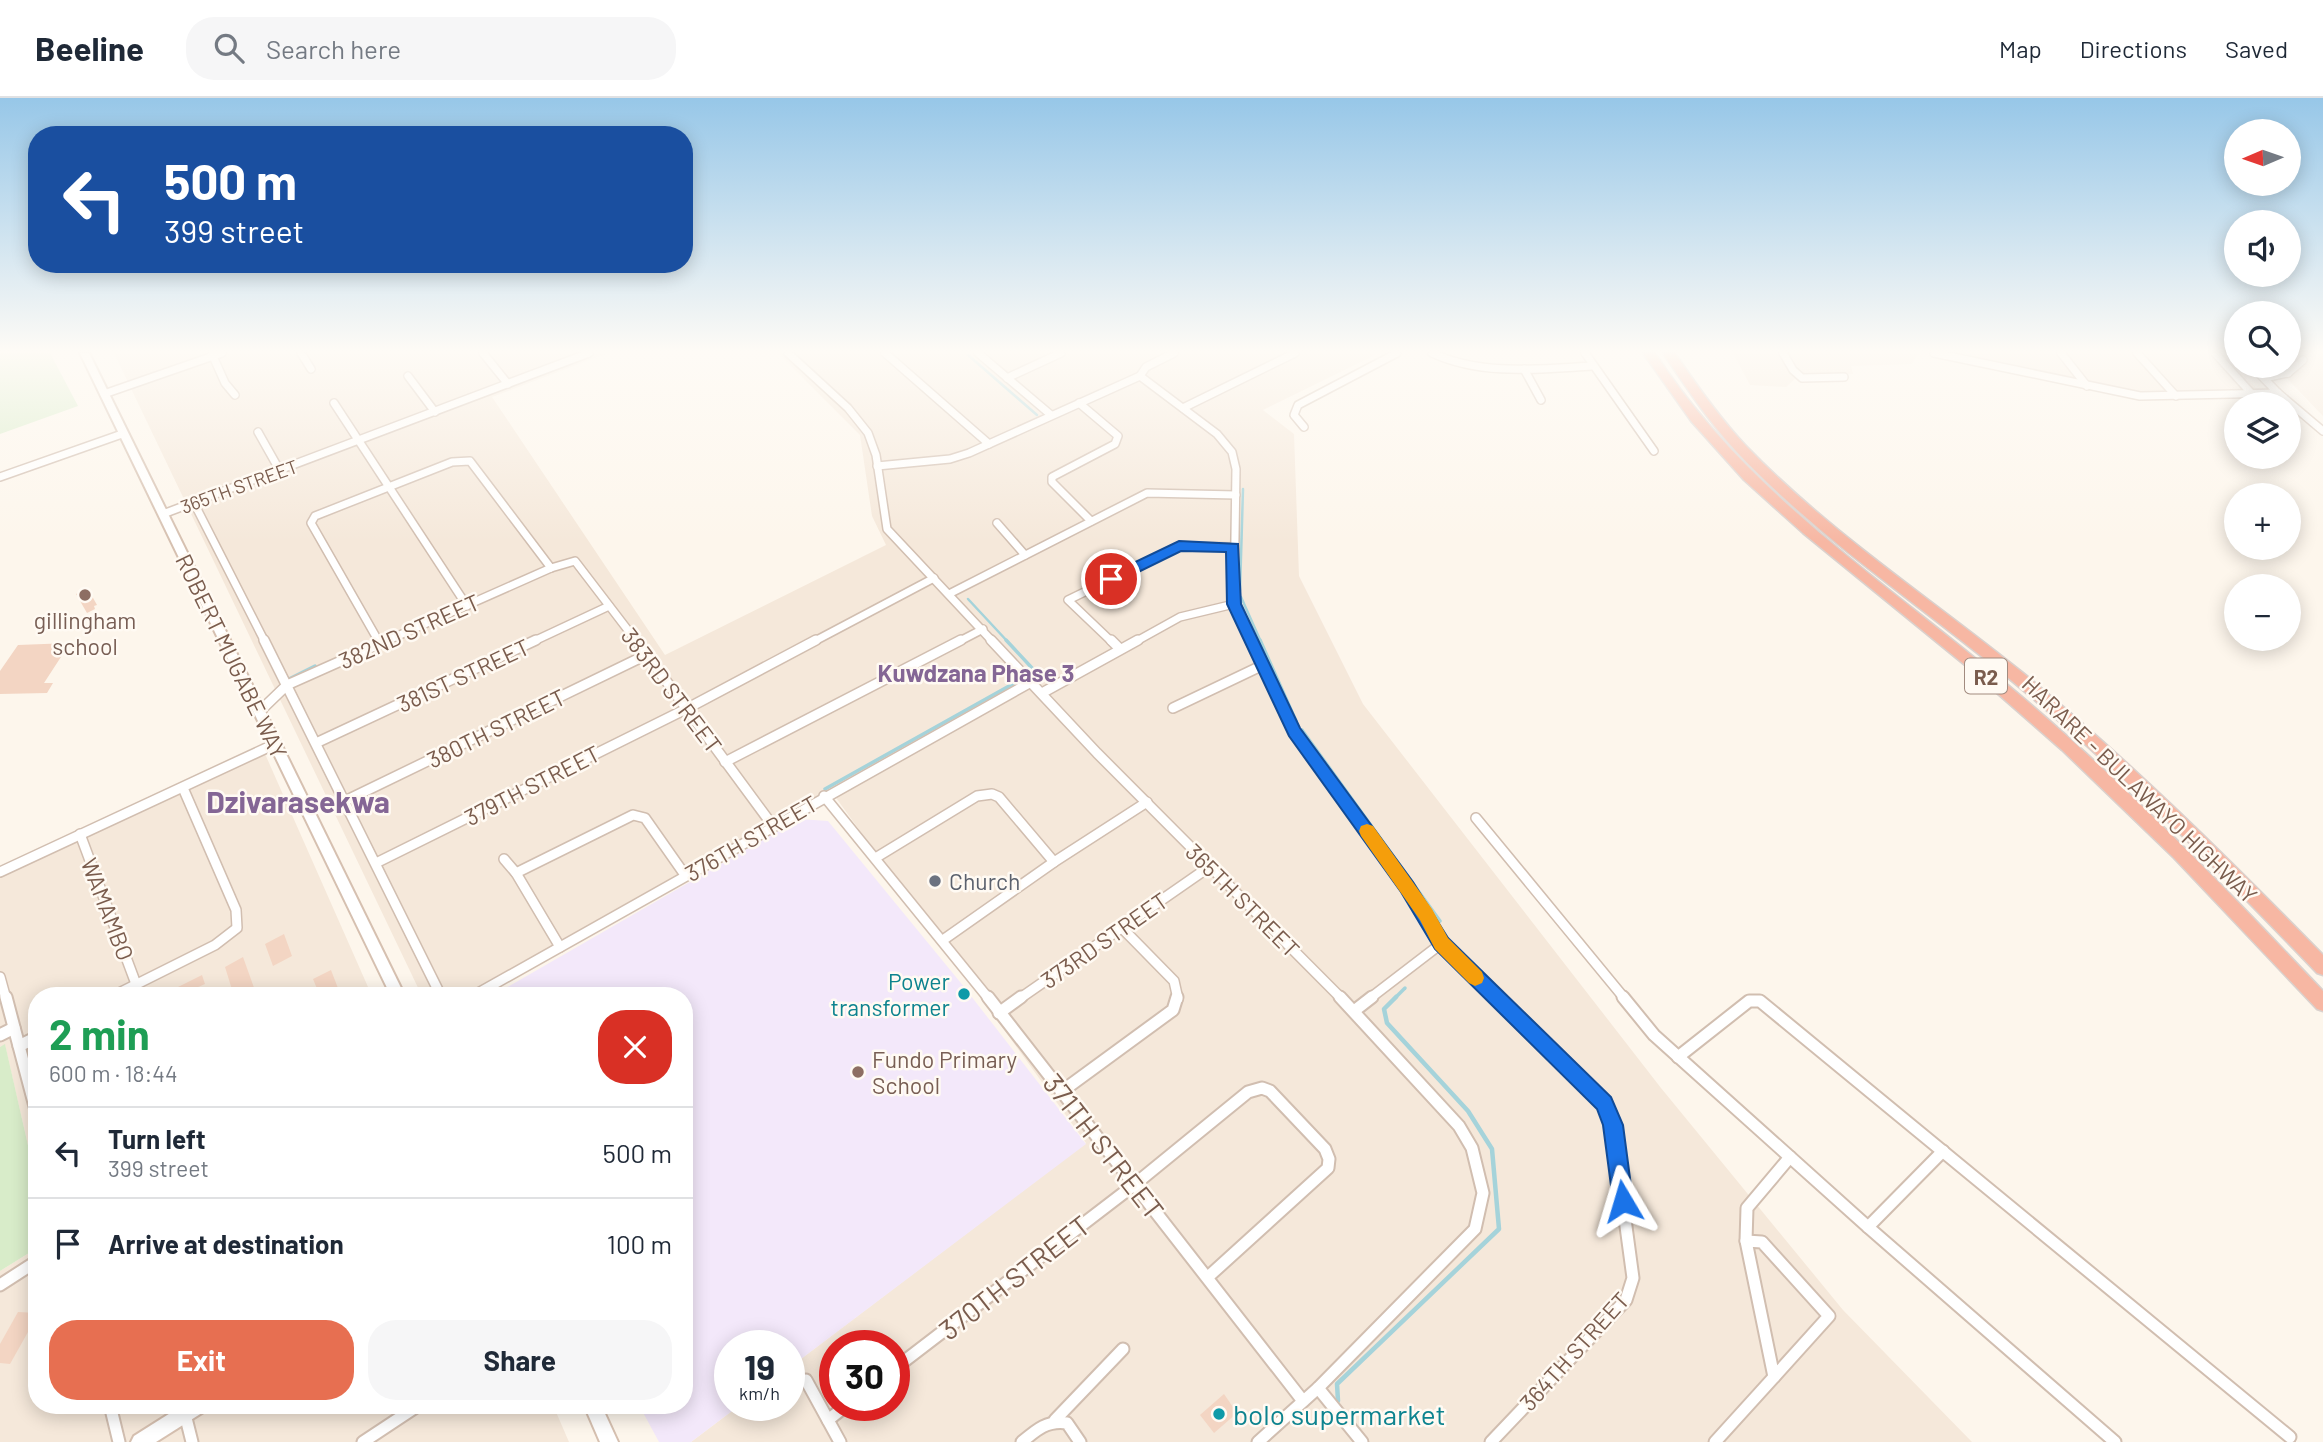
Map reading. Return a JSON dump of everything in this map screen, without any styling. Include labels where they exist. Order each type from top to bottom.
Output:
[{"type":"highway","name":"HARARE - BULAWAYO HIGHWAY","points":[[1691,416],[1750,480],[1786,512],[2029,711],[2082,758],[2219,894],[2323,1003]]},
{"type":"highway","name":"HARARE - BULAWAYO HIGHWAY","points":[[1715,416],[1763,469],[1854,548],[2069,719],[2234,876],[2323,968]]},
{"type":"street","name":"ROBERT MUGABE WAY","points":[[114,416],[394,987]]},
{"type":"street","points":[[343,416],[467,606]]},
{"type":"street","name":"365TH STREET","points":[[163,514],[425,416]]},
{"type":"street","name":"365TH STREET","points":[[854,416],[867,428],[873,441],[881,511],[887,529],[1209,867],[1354,1011],[1459,1126],[1472,1148],[1483,1193],[1475,1229],[1318,1388],[1258,1442]]},
{"type":"street","points":[[956,416],[989,444]]},
{"type":"street","points":[[877,466],[950,459],[1049,416]]},
{"type":"street","points":[[1091,521],[1052,482],[1052,477],[1115,444],[1118,439],[1116,433],[1095,416]]},
{"type":"street","name":"364TH STREET","points":[[1193,416],[1217,433],[1232,452],[1236,495],[1234,604],[1261,666],[1298,738],[1407,887],[1442,943],[1608,1109],[1613,1125],[1633,1278],[1632,1291],[1491,1442]]},
{"type":"street","points":[[1295,416],[1304,428]]},
{"type":"street","points":[[1628,416],[1654,451]]},
{"type":"street","points":[[2305,416],[2323,431]]},
{"type":"street","points":[[258,432],[281,471]]},
{"type":"street","points":[[0,477],[122,435]]},
{"type":"street","points":[[380,644],[310,521],[316,516],[452,462],[470,461],[551,568]]},
{"type":"street","points":[[949,594],[1152,492],[1236,495]]},
{"type":"street","points":[[194,503],[317,743],[437,987]]},
{"type":"street","points":[[997,523],[1025,555]]},
{"type":"street","points":[[1120,649],[1068,600],[1179,546],[1233,547]]},
{"type":"street","name":"382ND STREET","points":[[259,712],[287,685],[567,562]]},
{"type":"street","name":"383RD STREET","points":[[567,562],[578,562],[608,606],[688,708],[773,825]]},
{"type":"street","name":"379TH STREET","points":[[376,863],[688,708],[934,578]]},
{"type":"street","points":[[1042,693],[1190,612],[1234,604]]},
{"type":"street","name":"381ST STREET","points":[[317,743],[608,606]]},
{"type":"street","points":[[725,762],[983,629]]},
{"type":"street","name":"380TH STREET","points":[[345,801],[646,654]]},
{"type":"street","points":[[1173,708],[1261,666]]},
{"type":"street","name":"376TH STREET","points":[[489,987],[1031,681]]},
{"type":"street","points":[[0,872],[275,744]]},
{"type":"street","points":[[130,987],[215,945],[237,928],[236,910],[183,788]]},
{"type":"street","points":[[877,857],[977,796],[992,794],[999,797],[1054,862]]},
{"type":"street","name":"371TH STREET","points":[[824,796],[943,940],[1134,1185],[1209,1276],[1303,1401]]},
{"type":"street","points":[[943,940],[1054,862],[1147,802]]},
{"type":"street","points":[[516,873],[634,815],[645,818],[685,876]]},
{"type":"street","points":[[1476,818],[1654,1035],[1868,1227],[2115,1442]]},
{"type":"street","name":"WAMAMBO","points":[[80,834],[136,984]]},
{"type":"street","points":[[504,859],[516,873],[560,947]]},
{"type":"street","name":"373RD STREET","points":[[999,1013],[1209,867]]},
{"type":"street","points":[[1061,1092],[1173,1010],[1178,1000],[1174,981],[1122,928]]},
{"type":"street","points":[[1354,1011],[1442,943]]},
{"type":"street","points":[[0,977],[28,1080]]},
{"type":"street","points":[[1678,1057],[1749,1001],[1760,1001],[2290,1437]]},
{"type":"street","points":[[0,1035],[14,1028]]},
{"type":"street","points":[[19,1046],[28,1042]]},
{"type":"street","name":"370TH STREET","points":[[910,1357],[1134,1185],[1255,1088],[1270,1091],[1325,1149],[1329,1159],[1328,1168],[1209,1276]]},
{"type":"street","points":[[1868,1227],[1943,1151]]},
{"type":"street","points":[[1774,1378],[1746,1241],[1747,1208],[1790,1157]]},
{"type":"street","points":[[1714,1442],[1829,1316],[1762,1242],[1746,1241]]},
{"type":"street","points":[[0,1284],[28,1267]]},
{"type":"street","points":[[1055,1420],[1123,1349]]},
{"type":"street","points":[[806,1380],[819,1404]]},
{"type":"street","points":[[1318,1388],[1362,1442]]},
{"type":"street","points":[[112,1414],[119,1442]]},
{"type":"street","points":[[140,1442],[186,1414]]},
{"type":"street","points":[[192,1414],[192,1442]]},
{"type":"street","points":[[363,1442],[405,1414]]},
{"type":"street","points":[[596,1414],[609,1442]]},
{"type":"street","points":[[1021,1442],[1046,1422],[1055,1420],[1067,1423],[1080,1442]]},
{"type":"street","points":[[829,1421],[840,1442]]},
{"type":"shaded area","points":[[144,416],[505,416],[665,655],[886,545],[872,516],[860,435],[841,416],[1270,416],[1294,434],[1299,576],[1363,704],[1661,1088],[1843,1310],[1972,1442],[691,1442],[719,1421],[805,1421],[805,1356],[819,1345],[819,1421],[910,1421],[910,1330],[839,1330],[1086,1143],[834,795],[499,987],[418,987]]},
{"type":"shaded area","points":[[262,747],[368,987],[28,987],[28,1146],[5,1045],[0,1047],[0,868]]},
{"type":"shaded area","name":"Fundo Primary School","points":[[799,819],[828,821],[965,988],[957,993],[964,1001],[971,996],[1086,1144],[839,1330],[819,1330],[819,1345],[805,1356],[805,1330],[714,1330],[714,1421],[719,1421],[691,1442],[659,1442],[644,1414],[693,1414],[693,987],[508,987]]},
{"type":"shaded area","points":[[28,1254],[28,1414],[557,1414],[569,1442],[0,1442],[0,1271]]},
{"type":"green space","points":[[0,416],[51,416],[0,434]]},
{"type":"green space","points":[[5,1044],[28,1145],[28,1254],[0,1271],[0,1047]]},
{"type":"building","points":[[88,589],[97,605],[87,613],[76,594]]},
{"type":"building","points":[[70,643],[44,683],[53,683],[47,693],[0,694],[0,671],[18,645]]},
{"type":"building","points":[[284,934],[292,956],[273,966],[265,944]]},
{"type":"building","points":[[243,957],[254,987],[231,987],[225,967]]},
{"type":"building","points":[[331,970],[338,987],[316,987],[313,979]]},
{"type":"building","points":[[202,975],[205,984],[198,987],[178,987]]},
{"type":"building","points":[[18,1312],[28,1313],[28,1332],[10,1364],[0,1363],[0,1344]]},
{"type":"building","name":"bolo supermarket","points":[[1224,1394],[1237,1413],[1214,1433],[1200,1415]]},
{"type":"waterway","points":[[1240,591],[1243,489]]},
{"type":"waterway","points":[[1241,597],[1261,642]]},
{"type":"waterway","points":[[968,599],[1008,642]]},
{"type":"waterway","points":[[1006,640],[1032,668]]},
{"type":"waterway","points":[[1260,640],[1296,721]]},
{"type":"waterway","points":[[289,679],[315,666]]},
{"type":"waterway","points":[[825,789],[1018,681]]},
{"type":"waterway","points":[[1302,730],[1440,921]]},
{"type":"waterway","points":[[1338,1401],[1337,1384],[1499,1229],[1492,1149],[1468,1111],[1387,1023],[1384,1009],[1405,988]]},
{"type":"slow traffic","points":[[1367,831],[1426,914],[1442,943],[1475,978]]},
{"type":"place","name":"gillingham school","points":[[85,595]]},
{"type":"place","name":"Church","points":[[935,881]]},
{"type":"place","name":"Power transformer","points":[[964,994]]},
{"type":"place","name":"Fundo Primary School","points":[[858,1072]]},
{"type":"place","name":"bolo supermarket","points":[[1219,1414]]},
{"type":"district","name":"Kuwdzana Phase 3","points":[[976,672]]},
{"type":"district","name":"Dzivarasekwa","points":[[298,801]]},
{"type":"route","points":[[1111,579],[1179,546],[1233,547],[1234,604],[1294,732],[1426,914],[1442,943],[1604,1103],[1613,1125],[1623,1201]]}]
